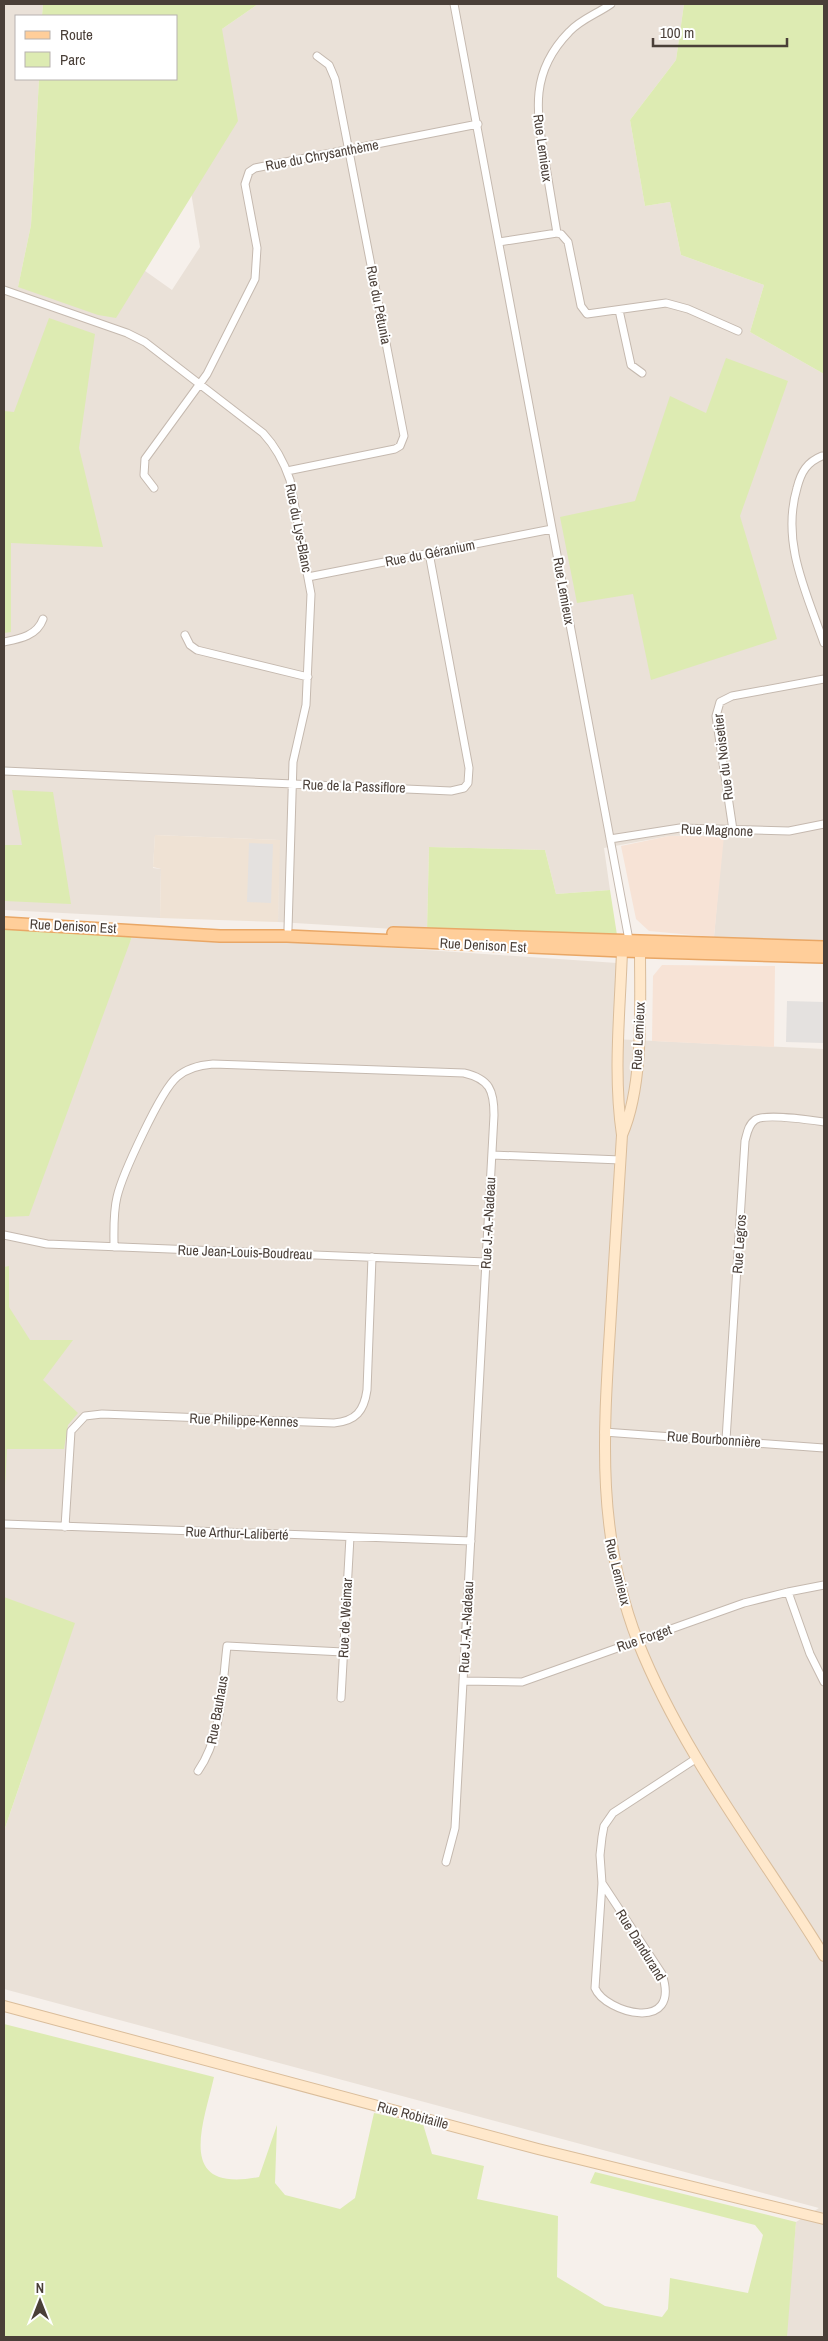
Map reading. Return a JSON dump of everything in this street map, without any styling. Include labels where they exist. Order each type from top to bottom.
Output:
[{"type":"main road","name":"Rue Denison Est","points":[[4,923],[220,936],[287,936],[622,951],[824,957]]},
{"type":"main road","name":"Rue Denison Est","points":[[141,930],[288,929],[824,946]]},
{"type":"street","name":"Rue Lemieux","points":[[454,4],[478,124],[629,940]]},
{"type":"street","name":"Rue Lemieux","points":[[611,4],[570,31],[550,58],[539,86],[538,121],[557,233],[561,234],[568,242],[583,311],[591,314],[655,304],[676,305],[714,319],[738,331]]},
{"type":"street","name":"Rue du Pétunia","points":[[287,471],[390,450],[400,446],[404,436],[335,79],[329,64],[317,56]]},
{"type":"street","name":"Rue du Chrysanthème","points":[[154,488],[144,474],[146,459],[216,358],[255,279],[257,248],[245,184],[249,172],[255,168],[478,124]]},
{"type":"street","points":[[500,242],[557,233]]},
{"type":"street","name":"Rue du Lys-Blanc","points":[[4,290],[137,338],[263,434],[277,449],[287,471],[310,594],[306,706],[294,756],[292,784],[288,929]]},
{"type":"street","points":[[618,310],[631,365],[642,373]]},
{"type":"street","points":[[822,456],[807,465],[799,481],[792,509],[791,533],[796,561],[824,644]]},
{"type":"street","name":"Rue du Géranium","points":[[308,577],[552,528]]},
{"type":"street","name":"Rue de la Passiflore","points":[[4,771],[460,790],[468,783],[469,768],[429,553]]},
{"type":"street","points":[[4,642],[28,636],[37,630],[43,620]]},
{"type":"street","points":[[185,635],[190,645],[197,650],[308,677]]},
{"type":"street","name":"Rue du Noisetier","points":[[733,830],[716,716],[720,702],[732,696],[824,678]]},
{"type":"street","name":"Rue Magnone","points":[[610,839],[664,829],[789,831],[824,824]]},
{"type":"street","points":[[622,951],[629,940],[640,951]]},
{"type":"street","name":"Rue Lemieux","points":[[622,951],[618,1061],[618,1105],[622,1135],[604,1432],[604,1484],[612,1552],[638,1641],[672,1716],[824,1956]]},
{"type":"street","name":"Rue Lemieux","points":[[622,1135],[631,1115],[640,1031],[640,951]]},
{"type":"street","name":"Rue J.-A.-Nadeau","points":[[114,1247],[116,1200],[126,1173],[162,1094],[176,1078],[197,1066],[213,1064],[472,1075],[485,1083],[494,1096],[454,1836],[446,1862]]},
{"type":"street","name":"Rue Legros","points":[[726,1440],[745,1141],[748,1131],[754,1121],[765,1117],[824,1122]]},
{"type":"street","points":[[492,1155],[621,1160]]},
{"type":"street","name":"Rue Jean-Louis-Boudreau","points":[[4,1235],[48,1244],[486,1262]]},
{"type":"street","name":"Rue Philippe-Kennes","points":[[65,1526],[71,1431],[85,1416],[102,1414],[334,1423],[344,1422],[358,1415],[362,1409],[367,1390],[372,1257]]},
{"type":"street","name":"Rue Bourbonnière","points":[[604,1432],[824,1448]]},
{"type":"street","name":"Rue Arthur-Laliberté","points":[[4,1524],[471,1542]]},
{"type":"street","name":"Rue de Weimar","points":[[341,1698],[350,1537]]},
{"type":"street","name":"Rue Forget","points":[[463,1681],[522,1682],[744,1604],[788,1592],[824,1585]]},
{"type":"street","points":[[788,1592],[810,1654],[824,1682]]},
{"type":"street","name":"Rue Bauhaus","points":[[198,1771],[208,1757],[213,1740],[227,1646],[343,1652]]},
{"type":"street","name":"Rue Dandurand","points":[[602,1883],[662,1974],[666,1986],[666,1998],[662,2006],[655,2012],[645,2013],[622,2008],[604,2000],[598,1995],[594,1976],[602,1883],[600,1855],[604,1826],[614,1813],[697,1758]]},
{"type":"street","name":"Rue Robitaille","points":[[4,2006],[538,2149],[824,2219]]},
{"type":"shaded area","points":[[4,4],[43,4],[42,15],[15,15],[15,80],[39,80],[31,225],[18,287],[124,256],[172,290],[200,247],[189,180],[222,29],[258,4],[684,4],[676,60],[630,120],[645,206],[670,202],[681,255],[764,285],[750,332],[824,374],[824,942],[714,937],[723,834],[669,836],[604,848],[610,890],[556,894],[545,850],[429,847],[427,931],[278,922],[279,840],[155,835],[153,868],[161,869],[160,918],[4,910]]},
{"type":"shaded area","points":[[155,835],[280,840],[278,922],[160,918],[161,869],[153,867]]},
{"type":"shaded area","points":[[669,836],[724,836],[714,937],[649,931],[636,919],[621,846]]},
{"type":"shaded area","points":[[249,843],[273,844],[271,903],[247,902]]},
{"type":"shaded area","points":[[133,935],[220,936],[617,963],[614,1039],[824,1049],[824,2337],[786,2337],[796,2222],[819,2208],[4,1989],[4,1831],[28,1761],[4,1597],[4,1209]]},
{"type":"shaded area","points":[[662,965],[775,966],[774,1047],[652,1041],[653,976]]},
{"type":"shaded area","points":[[787,1001],[824,1002],[823,1043],[786,1042]]},
{"type":"green space","points":[[43,4],[258,4],[222,29],[238,121],[116,318],[98,315],[18,287],[31,225],[39,80],[178,80],[178,15],[42,15]]},
{"type":"green space","points":[[684,4],[824,4],[824,374],[750,332],[764,285],[681,255],[670,202],[645,206],[630,120],[676,60]]},
{"type":"green space","points":[[49,318],[95,334],[79,448],[103,547],[11,543],[11,632],[4,633],[4,411],[14,412]]},
{"type":"green space","points":[[726,358],[788,381],[740,516],[777,639],[651,680],[633,594],[577,603],[560,517],[635,501],[670,396],[706,413]]},
{"type":"green space","points":[[12,790],[53,792],[71,904],[4,901],[4,845],[22,845]]},
{"type":"green space","points":[[429,847],[545,850],[556,894],[610,890],[617,935],[427,931]]},
{"type":"green space","points":[[4,929],[220,936],[133,934],[29,1216],[4,1217]]},
{"type":"green space","points":[[9,1266],[9,1307],[30,1340],[73,1340],[43,1380],[78,1413],[68,1425],[64,1449],[7,1449],[4,1506],[4,1267]]},
{"type":"green space","points":[[4,1597],[75,1623],[4,1831]]},
{"type":"green space","points":[[4,2024],[214,2077],[201,2134],[201,2151],[205,2165],[215,2175],[232,2179],[259,2177],[277,2125],[275,2183],[285,2195],[340,2209],[355,2198],[374,2113],[423,2124],[432,2154],[484,2166],[477,2199],[558,2216],[557,2277],[605,2306],[662,2317],[668,2309],[670,2278],[748,2293],[763,2235],[755,2225],[590,2183],[595,2172],[796,2222],[787,2337],[4,2337]]}]
